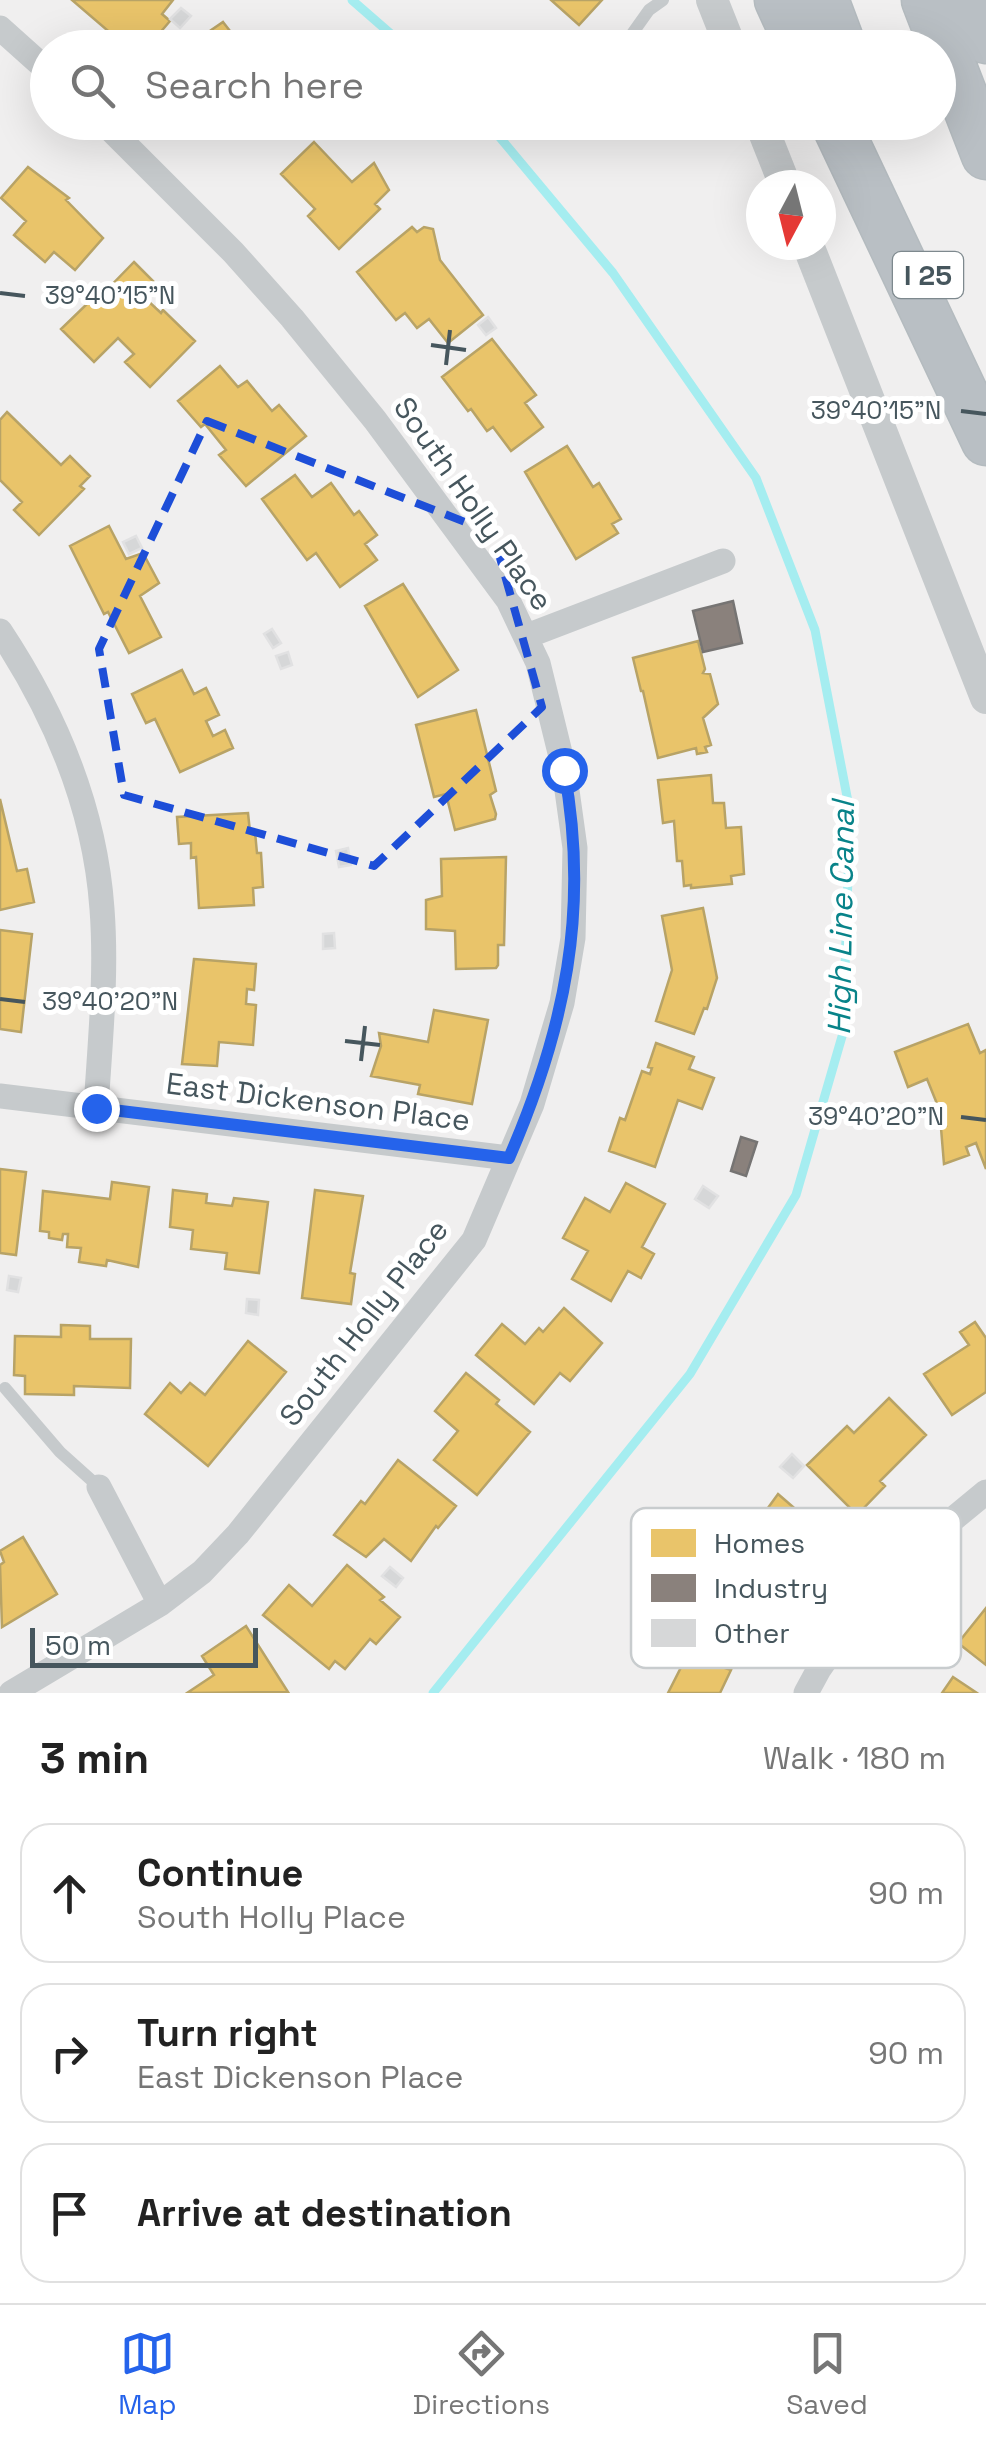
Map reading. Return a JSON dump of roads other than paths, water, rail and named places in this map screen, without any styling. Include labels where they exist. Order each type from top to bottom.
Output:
[{"type":"highway","points":[[779,0],[792,30]]},
{"type":"highway","points":[[824,0],[835,30]]},
{"type":"highway","points":[[926,0],[938,30]]},
{"type":"highway","points":[[975,0],[986,38]]},
{"type":"highway","points":[[956,78],[986,155]]},
{"type":"highway","points":[[843,140],[986,442]]},
{"type":"highway","name":"I 25","points":[[878,140],[986,428]]},
{"type":"street","points":[[712,0],[723,30]]},
{"type":"street","points":[[0,28],[30,55]]},
{"type":"street","name":"South Holly Place","points":[[11,1693],[160,1604],[202,1572],[238,1534],[474,1240],[532,1104],[562,1002],[573,938],[574,834],[564,770],[538,663],[508,600],[442,508],[316,347],[233,252],[121,140]]},
{"type":"street","points":[[767,140],[779,170]]},
{"type":"street","points":[[814,260],[986,698]]},
{"type":"street","points":[[527,636],[724,561]]},
{"type":"street","points":[[0,631],[54,724],[92,842],[102,908],[103,1000],[96,1108]]},
{"type":"street","name":"East Dickenson Place","points":[[0,1096],[509,1158]]},
{"type":"street","points":[[99,1486],[160,1604]]},
{"type":"street","points":[[961,1513],[986,1492]]},
{"type":"street","points":[[806,1693],[820,1668]]},
{"type":"lane","points":[[635,30],[649,10],[663,0]]},
{"type":"lane","points":[[5,1388],[60,1452],[99,1486]]},
{"type":"waterway","name":"High Line Canal","points":[[352,0],[386,30]]},
{"type":"waterway","name":"High Line Canal","points":[[433,1693],[690,1374],[796,1195],[843,1033],[850,812],[815,630],[756,478],[613,273],[502,140]]}]
